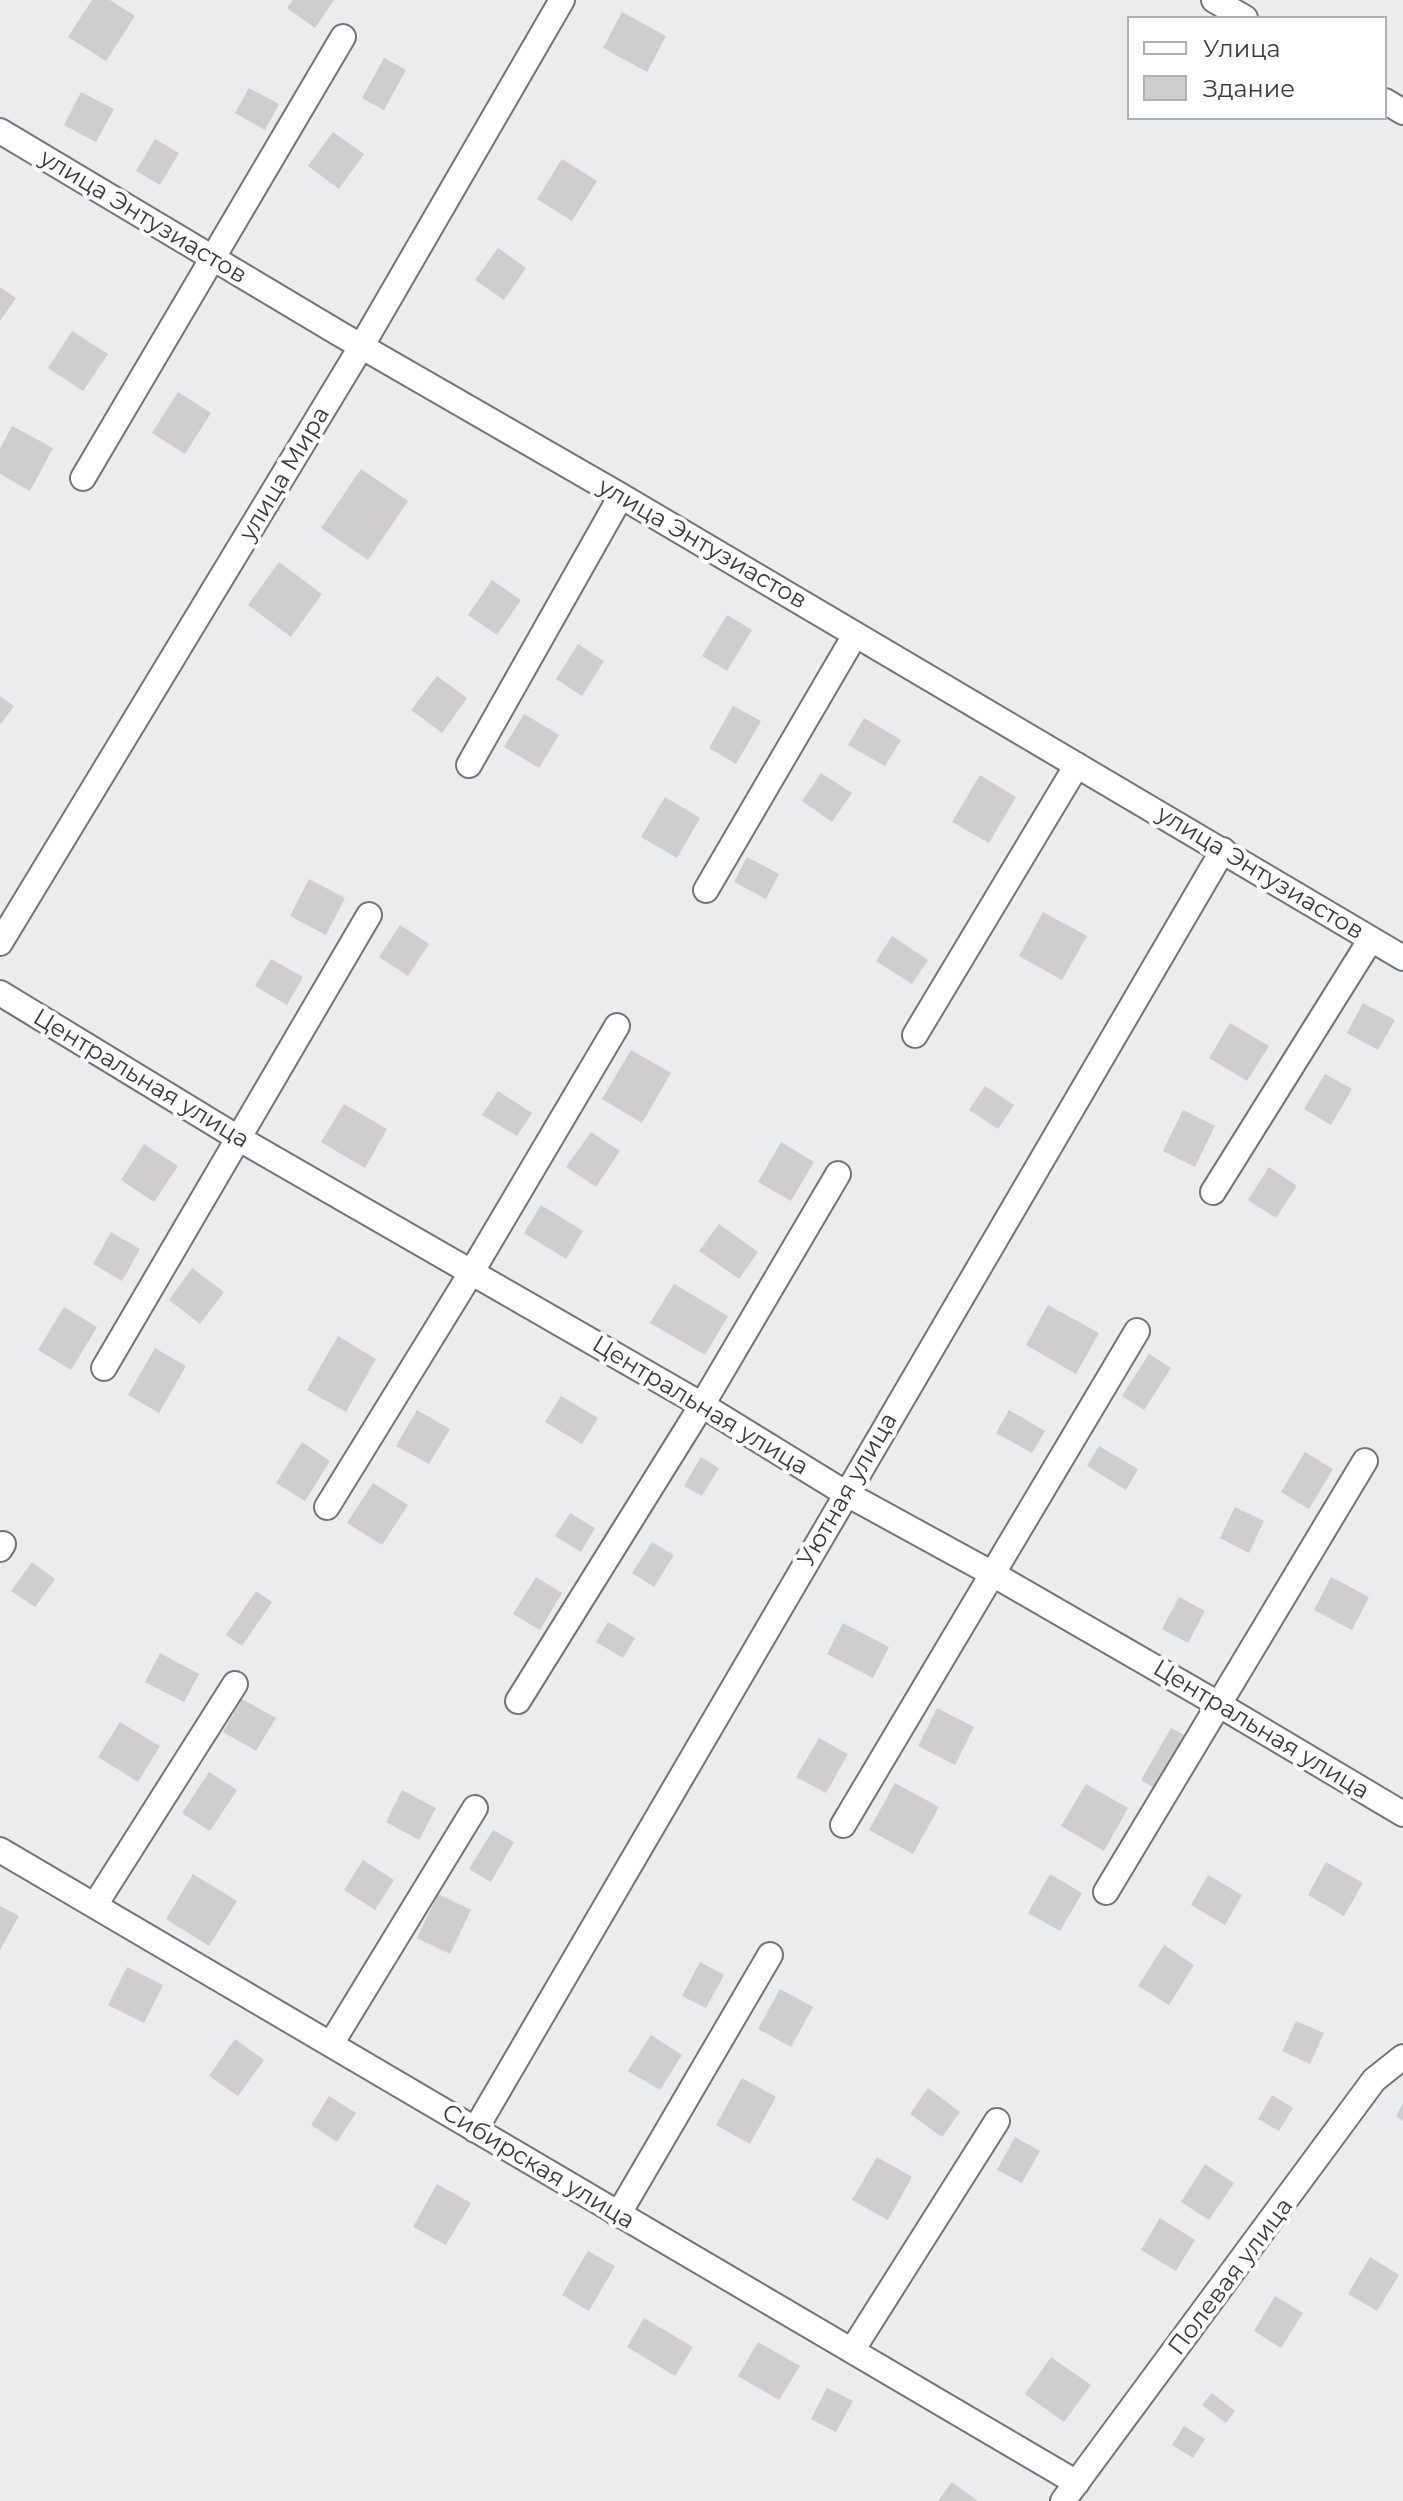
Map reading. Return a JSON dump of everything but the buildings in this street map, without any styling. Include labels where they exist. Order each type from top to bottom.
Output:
[{"type":"street","name":"улица Мира","points":[[0,943],[361,347],[562,0]]},
{"type":"street","points":[[83,478],[343,37]]},
{"type":"street","name":"улица Энтузиастов","points":[[0,131],[361,347],[621,496],[1403,958]]},
{"type":"street","points":[[469,765],[621,496]]},
{"type":"street","points":[[706,890],[855,635]]},
{"type":"street","points":[[915,1035],[1077,765]]},
{"type":"street","name":"Уютная улица","points":[[475,2130],[1223,850]]},
{"type":"street","points":[[104,1368],[369,915]]},
{"type":"street","points":[[1213,1192],[1371,939]]},
{"type":"street","name":"Центральная улица","points":[[0,993],[238,1138],[702,1405],[845,1493],[991,1573],[1403,1814]]},
{"type":"street","points":[[327,1507],[471,1273],[617,1026]]},
{"type":"street","points":[[518,1701],[702,1405],[838,1174]]},
{"type":"street","points":[[843,1825],[1137,1331]]},
{"type":"street","points":[[1106,1892],[1365,1461]]},
{"type":"street","points":[[95,1905],[235,1684]]},
{"type":"street","points":[[331,2044],[475,1808]]},
{"type":"street","name":"Сибирская улица","points":[[0,1850],[618,2215],[853,2349],[1070,2492]]},
{"type":"street","points":[[618,2215],[770,1955]]},
{"type":"street","name":"Полевая улица","points":[[1070,2492],[1374,2080],[1403,2057]]},
{"type":"street","points":[[853,2349],[997,2121]]}]
